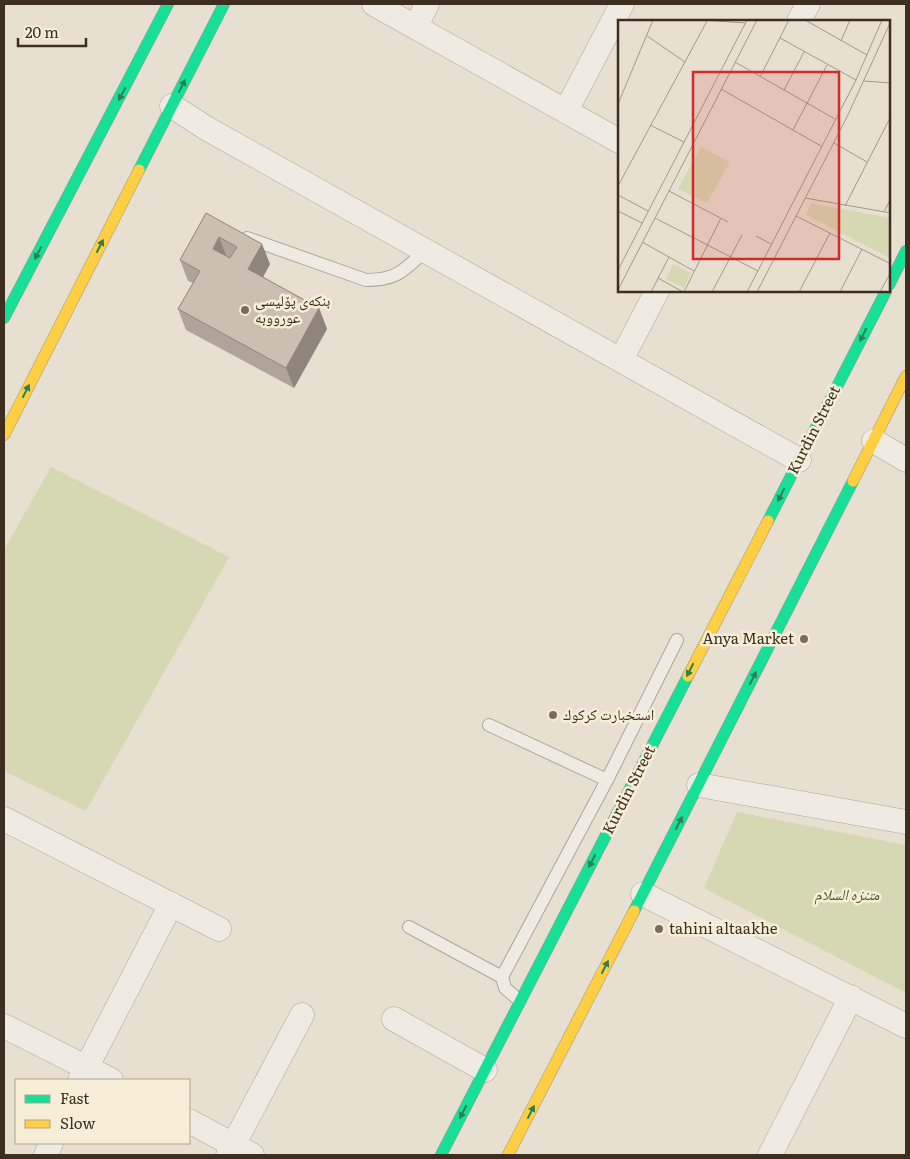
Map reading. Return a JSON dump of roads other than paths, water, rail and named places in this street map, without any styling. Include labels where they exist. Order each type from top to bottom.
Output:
[{"type":"main road","points":[[4,318],[168,4]]},
{"type":"main road","points":[[4,434],[224,4]]},
{"type":"main road","points":[[890,283],[906,251]]},
{"type":"main road","name":"Kurdin Street","points":[[441,1155],[885,292]]},
{"type":"main road","points":[[508,1155],[906,376]]},
{"type":"street","points":[[374,4],[618,140]]},
{"type":"street","points":[[416,26],[428,4]]},
{"type":"street","points":[[566,111],[622,4]]},
{"type":"street","points":[[800,20],[808,4]]},
{"type":"street","points":[[172,106],[206,128],[799,460]]},
{"type":"street","points":[[621,360],[656,292]]},
{"type":"street","points":[[874,441],[906,460]]},
{"type":"street","points":[[699,784],[906,822]]},
{"type":"street","points":[[4,820],[219,929]]},
{"type":"street","points":[[643,894],[906,1026]]},
{"type":"street","points":[[83,1074],[171,904]]},
{"type":"street","points":[[770,1155],[851,998]]},
{"type":"street","points":[[190,1122],[238,1152],[302,1015]]},
{"type":"street","points":[[394,1018],[485,1070]]},
{"type":"street","points":[[4,1026],[83,1074],[107,1079]]},
{"type":"lane","points":[[246,238],[366,280],[384,280],[402,273],[426,251]]},
{"type":"lane","points":[[520,1001],[505,988],[502,977],[608,780],[677,640]]},
{"type":"lane","points":[[489,725],[608,780]]},
{"type":"lane","points":[[409,927],[502,977]]},
{"type":"place","name":"بنکەی پۆلیسی عورووبە","points":[[245,310]]},
{"type":"place","name":"Anya Market","points":[[804,639]]},
{"type":"place","name":"استخبارت كركوك","points":[[553,715]]},
{"type":"place","name":"tahini altaakhe","points":[[659,929]]},
{"type":"park label","name":"متنزه السلام","points":[[847,895]]}]
